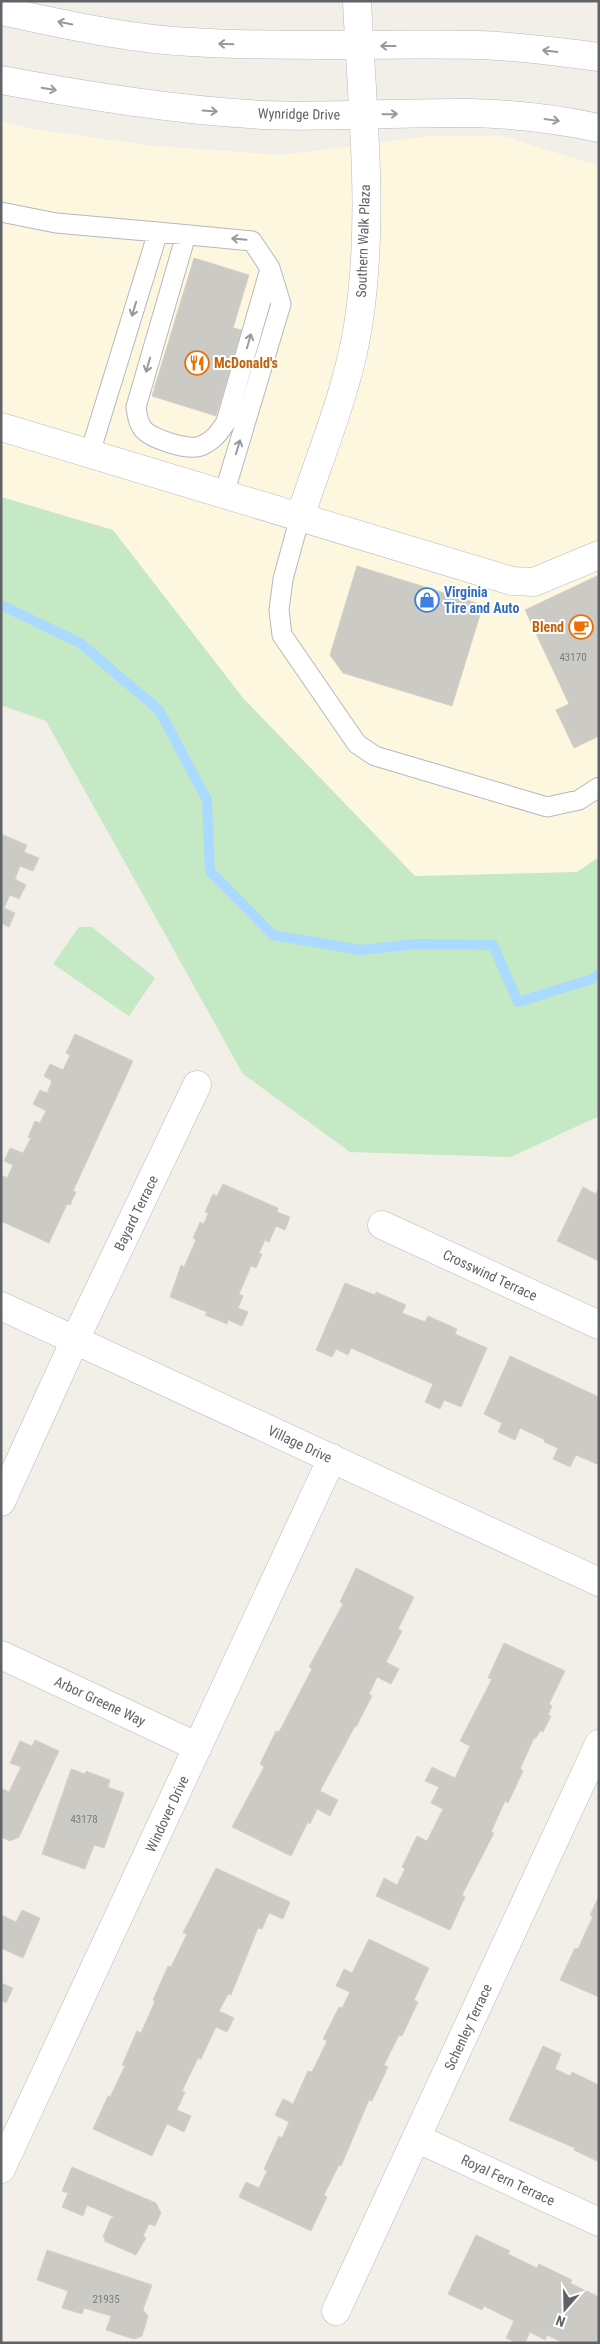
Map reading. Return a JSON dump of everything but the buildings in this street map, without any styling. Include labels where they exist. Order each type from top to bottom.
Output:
[{"type":"street","name":"Southern Walk Plaza","points":[[300,517],[341,394],[358,328],[364,281],[365,154],[356,1]]},
{"type":"street","points":[[1,11],[104,31],[189,42],[272,46],[479,45],[528,48],[599,57]]},
{"type":"street","name":"Wynridge Drive","points":[[1,80],[97,97],[181,109],[265,115],[472,113],[530,117],[599,128]]},
{"type":"street","points":[[1,427],[512,581],[534,582],[599,555]]},
{"type":"street","name":"Bayard Terrace","points":[[74,1340],[197,1085]]},
{"type":"street","name":"Crosswind Terrace","points":[[382,1225],[599,1325]]},
{"type":"street","name":"Village Drive","points":[[1,1306],[599,1582]]},
{"type":"street","points":[[1,1502],[74,1340]]},
{"type":"street","name":"Windover Drive","points":[[1,2168],[332,1458]]},
{"type":"street","name":"Arbor Greene Way","points":[[1,1655],[198,1747]]},
{"type":"street","name":"Schenley Terrace","points":[[336,2311],[599,1744]]},
{"type":"street","name":"Royal Fern Terrace","points":[[416,2138],[599,2222]]},
{"type":"lane","points":[[1,212],[56,223],[252,241],[270,268],[281,304],[224,494]]},
{"type":"lane","points":[[90,453],[158,232]]},
{"type":"lane","points":[[186,234],[136,407],[142,429],[150,435],[183,447],[200,447],[216,438],[226,422],[270,268]]},
{"type":"lane","points":[[300,517],[283,579],[279,610],[282,635],[358,744],[375,756],[546,807],[579,800],[599,787]]},
{"type":"shaded area","points":[[1,121],[31,129],[154,146],[281,155],[431,136],[502,136],[599,166],[599,857],[577,872],[415,877],[243,698],[113,530],[1,497]]},
{"type":"green space","points":[[1,497],[113,530],[243,698],[415,876],[577,872],[599,857],[599,1116],[511,1157],[350,1152],[243,1074],[46,721],[1,705]]},
{"type":"green space","points":[[79,927],[92,927],[155,978],[129,1016],[53,964]]},
{"type":"waterway","points":[[1,605],[80,643],[159,710],[207,800],[210,871],[273,935],[360,950],[416,944],[493,945],[518,1002],[592,979],[599,974]]},
{"type":"place","name":"McDonald's","points":[[197,363]]},
{"type":"place","name":"Virginia Tire and Auto","points":[[427,600]]},
{"type":"place","name":"Blend","points":[[581,627]]}]
